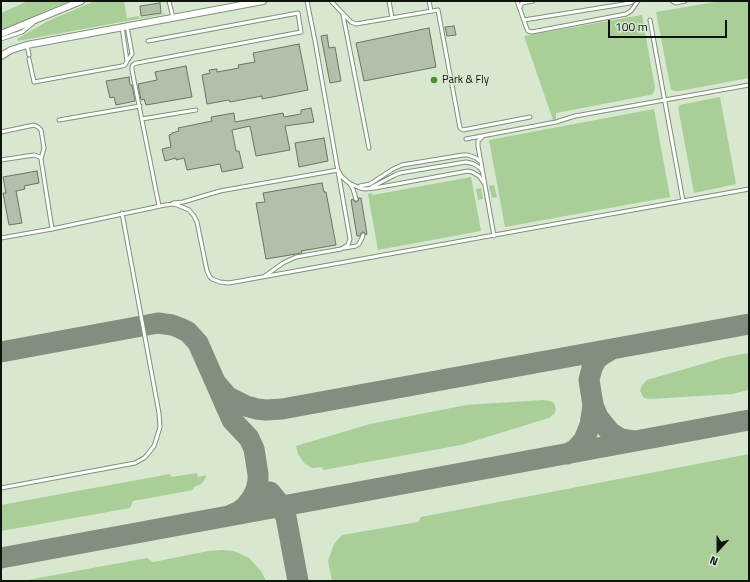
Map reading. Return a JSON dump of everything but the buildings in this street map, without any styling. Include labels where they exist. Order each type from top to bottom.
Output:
[{"type":"street","points":[[1,34],[81,1]]},
{"type":"street","points":[[1,56],[11,50],[27,45],[173,18],[248,2],[263,1]]},
{"type":"lane","points":[[169,1],[173,18]]},
{"type":"lane","points":[[307,1],[350,239],[348,245],[341,249]]},
{"type":"lane","points":[[331,1],[351,22],[356,24],[438,10],[459,127],[463,130],[530,117]]},
{"type":"lane","points":[[389,1],[392,18]]},
{"type":"lane","points":[[429,1],[431,11]]},
{"type":"lane","points":[[517,1],[526,29],[532,32],[626,14],[631,11],[638,1]]},
{"type":"lane","points":[[520,9],[522,3],[533,1]]},
{"type":"lane","points":[[524,20],[632,1]]},
{"type":"lane","points":[[672,1],[676,3],[679,1],[685,1]]},
{"type":"lane","points":[[627,3],[632,6],[631,11]]},
{"type":"lane","points":[[341,12],[368,148]]},
{"type":"lane","points":[[148,41],[298,13],[301,32],[137,63],[132,66],[159,206]]},
{"type":"lane","points":[[1,39],[22,32],[35,20]]},
{"type":"lane","points":[[650,20],[683,201]]},
{"type":"lane","points":[[27,45],[34,82],[122,66],[127,61],[124,27]]},
{"type":"lane","points":[[466,139],[556,122],[576,116],[749,84]]},
{"type":"lane","points":[[59,120],[140,106]]},
{"type":"lane","points":[[142,119],[196,110]]},
{"type":"lane","points":[[1,132],[34,125],[41,130],[44,148],[41,160],[52,229]]},
{"type":"lane","points":[[483,136],[477,143],[494,236]]},
{"type":"lane","points":[[1,160],[34,155],[38,156],[41,160]]},
{"type":"lane","points":[[353,187],[370,184],[402,165],[463,155],[476,158],[481,162]]},
{"type":"lane","points":[[365,189],[379,184],[400,173],[466,162],[474,164],[482,171]]},
{"type":"lane","points":[[338,170],[353,187],[356,199]]},
{"type":"lane","points":[[1,238],[183,202],[220,191],[338,170]]},
{"type":"lane","points":[[353,187],[365,189],[375,188],[468,171],[476,173],[484,183]]},
{"type":"lane","points":[[170,204],[186,208],[192,213],[198,225],[207,271],[210,277],[220,282],[229,283],[749,189]]},
{"type":"lane","points":[[1,488],[135,463],[144,458],[154,446],[160,427],[159,412],[122,213]]},
{"type":"lane","points":[[262,277],[296,257],[356,246],[359,244],[363,235]]},
{"type":"green space","points":[[28,1],[70,1],[1,30],[1,13]]},
{"type":"green space","points":[[95,1],[124,1],[127,18],[139,16],[139,18],[165,14],[18,41],[17,39],[46,22]]},
{"type":"green space","points":[[721,1],[749,1],[749,78],[674,91],[671,89],[670,85],[656,12]]},
{"type":"green space","points":[[642,15],[655,88],[653,94],[556,113],[556,119],[553,120],[524,36]]},
{"type":"green space","points":[[720,97],[736,184],[694,193],[678,107],[680,106],[679,105]]},
{"type":"green space","points":[[654,109],[670,197],[505,227],[489,140]]},
{"type":"green space","points":[[471,177],[481,231],[378,250],[368,194],[372,193],[373,195]]},
{"type":"green space","points":[[494,185],[497,197],[492,198],[489,186]]},
{"type":"green space","points":[[481,188],[483,199],[478,200],[476,189]]},
{"type":"green space","points":[[749,353],[749,390],[732,394],[650,399],[644,398],[640,391],[642,385],[647,380],[726,357]]},
{"type":"green space","points":[[543,400],[554,403],[556,409],[554,414],[549,418],[461,445],[323,470],[322,467],[312,468],[304,463],[298,454],[296,446],[370,424],[466,405]]},
{"type":"green space","points":[[749,454],[749,581],[332,581],[328,561],[334,544],[342,535],[418,522],[421,517]]},
{"type":"green space","points":[[197,473],[198,477],[206,475],[206,477],[201,484],[194,487],[193,490],[133,501],[130,508],[1,531],[1,505],[170,474],[171,477]]},
{"type":"green space","points":[[208,551],[234,551],[249,558],[261,571],[266,581],[22,581],[147,558],[153,562]]},
{"type":"taxiway","points":[[1,352],[158,323],[172,325],[188,332],[198,343],[232,420],[249,438],[254,449],[258,474],[256,490],[245,507],[231,515]]},
{"type":"taxiway","points":[[216,383],[228,397],[246,406],[266,410],[282,409],[749,324]]},
{"type":"taxiway","points":[[612,349],[596,360],[592,368],[589,380],[593,405],[598,417],[610,432],[621,439],[634,441]]},
{"type":"taxiway","points":[[567,454],[575,450],[584,440],[590,425],[593,405]]},
{"type":"taxiway","points":[[1,558],[749,420]]},
{"type":"taxiway","points":[[270,492],[279,503],[286,517],[298,581]]},
{"type":"place","name":"Park & Fly","points":[[434,80]]}]
